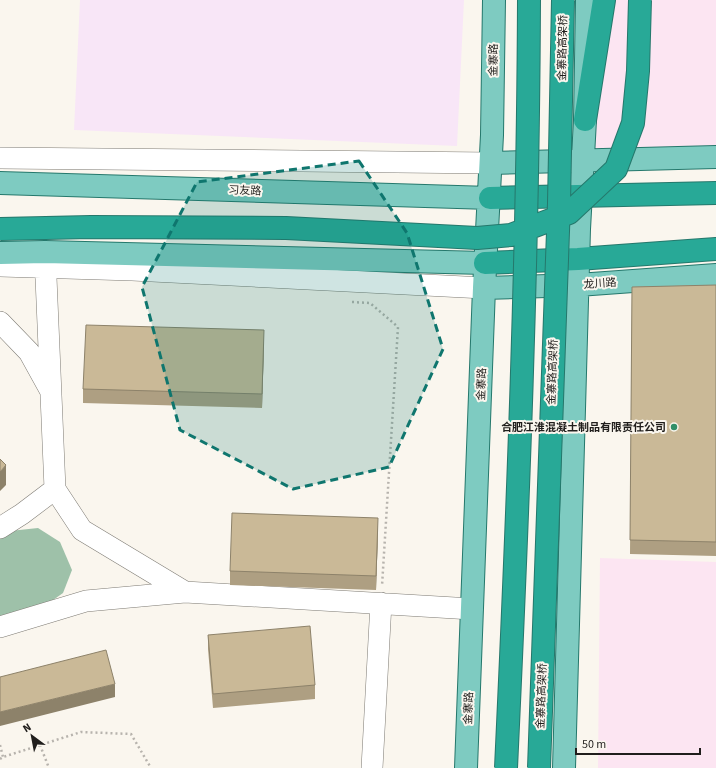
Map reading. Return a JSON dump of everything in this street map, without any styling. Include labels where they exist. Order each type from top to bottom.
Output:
[{"type":"highway","points":[[506,768],[521,389],[529,85],[529,0]]},
{"type":"highway","name":"金寨路高架桥","points":[[539,768],[559,203],[563,0]]},
{"type":"highway","points":[[585,120],[604,0]]},
{"type":"highway","points":[[0,229],[91,227],[278,228],[477,238],[511,235],[569,213],[616,169],[633,123],[638,71],[640,0]]},
{"type":"highway","points":[[490,198],[716,193]]},
{"type":"highway","points":[[485,262],[578,259],[716,249]]},
{"type":"main road","name":"金寨路","points":[[466,768],[485,262],[490,198],[494,0]]},
{"type":"main road","points":[[564,768],[578,259],[585,120],[587,0]]},
{"type":"main road","points":[[491,163],[716,157]]},
{"type":"main road","name":"习友路","points":[[0,183],[490,198]]},
{"type":"main road","points":[[0,253],[45,259],[485,262]]},
{"type":"main road","name":"龙川路","points":[[484,288],[578,285],[716,275]]},
{"type":"street","points":[[0,158],[491,163]]},
{"type":"street","points":[[0,266],[45,259],[484,288]]},
{"type":"street","points":[[45,259],[55,489],[82,530],[185,592]]},
{"type":"street","points":[[0,322],[29,352],[52,393]]},
{"type":"street","points":[[0,528],[22,514],[55,489]]},
{"type":"street","points":[[0,627],[86,601],[185,592],[472,609]]},
{"type":"street","points":[[372,768],[381,603]]},
{"type":"path","points":[[347,301],[370,303],[398,327],[381,603]]},
{"type":"path","points":[[0,759],[81,732],[131,734],[151,768]]},
{"type":"path","points":[[0,745],[3,757]]},
{"type":"path","points":[[40,745],[49,768]]},
{"type":"highlighted area","points":[[359,161],[407,233],[443,349],[389,467],[293,489],[180,430],[142,287],[197,182]]},
{"type":"shaded area","points":[[80,0],[464,0],[457,146],[74,130]]},
{"type":"shaded area","points":[[587,0],[716,0],[716,157],[583,161]]},
{"type":"shaded area","points":[[600,558],[716,562],[716,768],[598,768]]},
{"type":"green space","points":[[38,528],[60,542],[72,570],[63,593],[46,605],[0,619],[0,539],[10,531]]},
{"type":"building","name":"合肥江淮混凝土制品有限责任公司","points":[[716,285],[716,542],[630,540],[632,287]]},
{"type":"building","points":[[86,325],[264,330],[262,394],[83,389]]},
{"type":"building","points":[[0,459],[6,465],[0,472]]},
{"type":"building","points":[[232,513],[378,518],[376,576],[230,571]]},
{"type":"building","points":[[310,626],[315,685],[213,694],[208,635]]},
{"type":"building","points":[[106,650],[115,684],[0,712],[0,677]]},
{"type":"place","name":"合肥江淮混凝土制品有限责任公司","points":[[674,427]]}]
